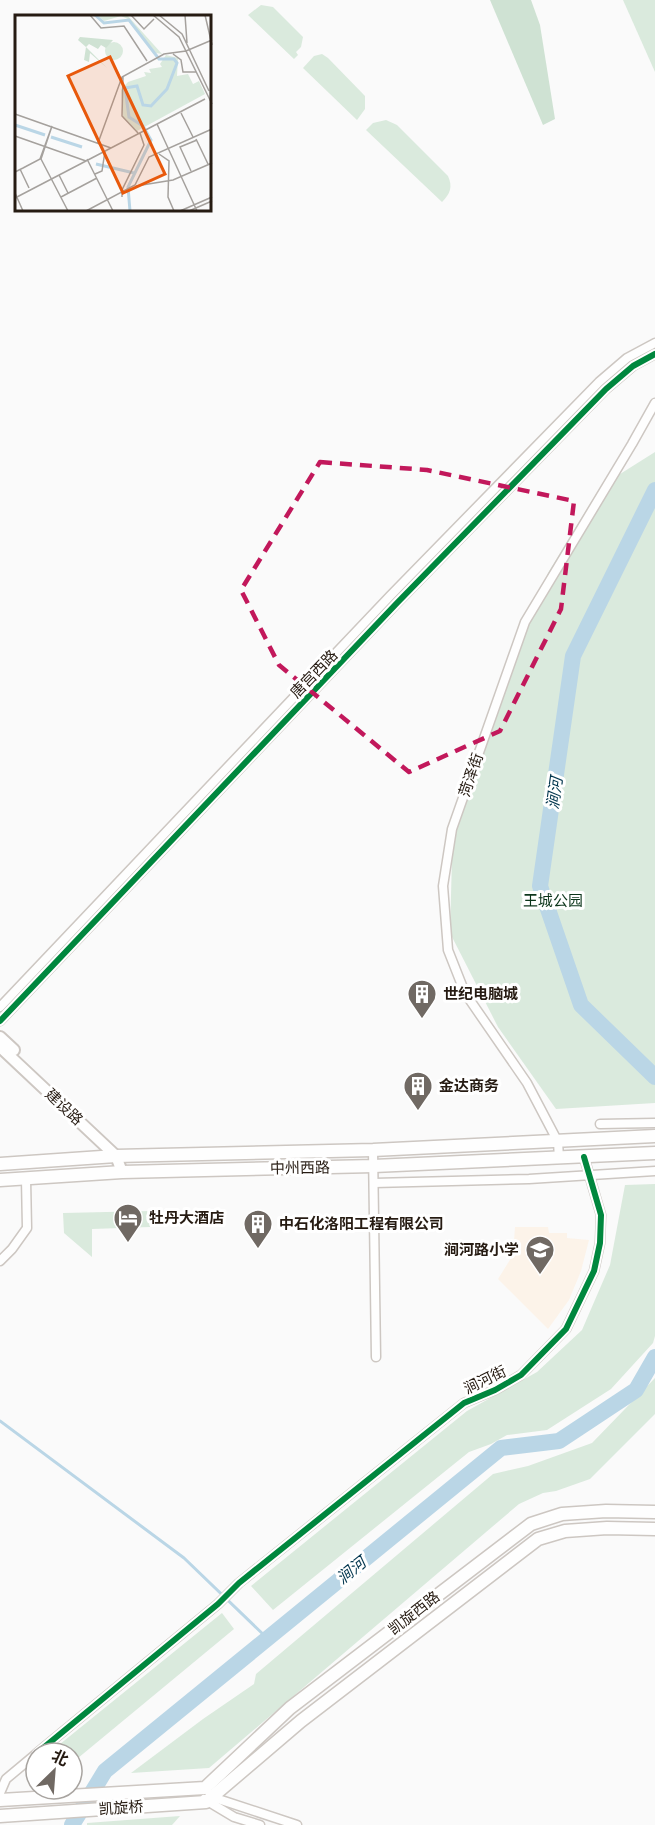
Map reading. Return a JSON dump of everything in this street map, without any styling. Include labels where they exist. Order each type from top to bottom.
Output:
[{"type":"main road","name":"中州西路","points":[[0,1164],[120,1156],[373,1150],[655,1137]]},
{"type":"main road","name":"中州西路","points":[[0,1180],[122,1172],[374,1166],[655,1153]]},
{"type":"main road","name":"凯旋西路","points":[[204,1794],[290,1708],[531,1524],[562,1514],[606,1511],[655,1512]]},
{"type":"main road","name":"凯旋西路","points":[[204,1794],[538,1539],[565,1531],[607,1528],[655,1529]]},
{"type":"main road","name":"凯旋桥","points":[[0,1800],[204,1794]]},
{"type":"main road","name":"凯旋桥","points":[[0,1816],[204,1794]]},
{"type":"street","name":"唐宫西路","points":[[0,1007],[390,596],[599,382],[627,358],[655,343]]},
{"type":"street","name":"唐宫西路","points":[[0,1022],[397,603],[589,406],[633,366],[655,354]]},
{"type":"street","name":"菏泽街","points":[[559,1158],[558,1142],[527,1083],[465,993],[448,950],[443,886],[452,829],[525,622],[633,444],[655,403]]},
{"type":"street","name":"建设路","points":[[0,1037],[120,1156],[122,1172]]},
{"type":"street","name":"建设路","points":[[0,1047],[120,1156]]},
{"type":"street","points":[[600,1124],[655,1123]]},
{"type":"street","points":[[373,1150],[376,1357]]},
{"type":"street","name":"涧河街","points":[[53,1741],[218,1604],[239,1583],[464,1403],[495,1390],[521,1375],[566,1329],[594,1271],[600,1243],[601,1215],[584,1157]]},
{"type":"street","points":[[374,1183],[529,1179],[655,1171]]},
{"type":"street","points":[[0,1260],[12,1249],[27,1228],[26,1179]]},
{"type":"street","name":"涧河街","points":[[0,1793],[6,1779],[24,1764]]},
{"type":"street","points":[[204,1794],[234,1817],[260,1825]]},
{"type":"street","points":[[204,1794],[297,1825]]},
{"type":"highlighted area","points":[[320,462],[427,470],[574,501],[561,609],[500,731],[409,772],[279,665],[241,590]]},
{"type":"shaded area","name":"涧河路小学","points":[[515,1227],[548,1227],[549,1233],[567,1233],[567,1238],[589,1240],[581,1271],[569,1300],[548,1329],[498,1279],[513,1255]]},
{"type":"green space","points":[[490,0],[531,0],[540,25],[555,119],[543,125]]},
{"type":"green space","points":[[623,0],[655,0],[655,72]]},
{"type":"green space","points":[[261,5],[273,7],[303,37],[301,47],[296,52],[298,55],[294,59],[248,15]]},
{"type":"green space","points":[[322,54],[365,96],[365,109],[357,120],[303,68],[314,56]]},
{"type":"green space","points":[[386,120],[397,125],[448,176],[450,190],[442,202],[366,130],[373,123]]},
{"type":"green space","name":"王城公园","points":[[655,452],[655,1103],[556,1109],[498,1027],[450,933],[452,858],[462,799],[548,573],[601,486]]},
{"type":"green space","points":[[655,1184],[655,1336],[653,1343],[611,1389],[547,1430],[507,1435],[469,1452],[273,1610],[251,1586],[467,1411],[537,1372],[582,1330],[610,1265],[625,1185]]},
{"type":"green space","points":[[150,1211],[150,1227],[92,1229],[92,1257],[64,1233],[63,1213]]},
{"type":"green space","points":[[655,1378],[655,1414],[590,1479],[543,1493],[519,1504],[209,1768],[131,1773],[254,1684],[256,1674],[493,1474],[528,1466],[592,1443]]},
{"type":"green space","points":[[222,1613],[234,1629],[84,1753],[84,1741],[64,1741]]},
{"type":"green space","points":[[180,1816],[172,1825],[87,1825],[87,1823]]},
{"type":"waterway","name":"涧河","points":[[655,490],[573,656],[540,886],[581,1005],[655,1077]]},
{"type":"waterway","name":"涧河","points":[[72,1825],[105,1771],[501,1448],[559,1441],[636,1390],[655,1357]]},
{"type":"waterway","points":[[0,1421],[184,1558],[267,1638]]},
{"type":"cycle path","points":[[0,1021],[397,603],[606,389],[633,366],[655,354]]},
{"type":"cycle path","points":[[52,1741],[218,1604],[239,1583],[464,1403],[495,1390],[521,1375],[566,1329],[594,1271],[600,1243],[601,1215],[584,1157]]},
{"type":"place","name":"世纪电脑城","points":[[422,1020]]},
{"type":"place","name":"金达商务","points":[[418,1112]]},
{"type":"place","name":"牡丹大酒店","points":[[128,1244]]},
{"type":"place","name":"中石化洛阳工程有限公司","points":[[258,1250]]},
{"type":"place","name":"涧河路小学","points":[[540,1276]]}]
